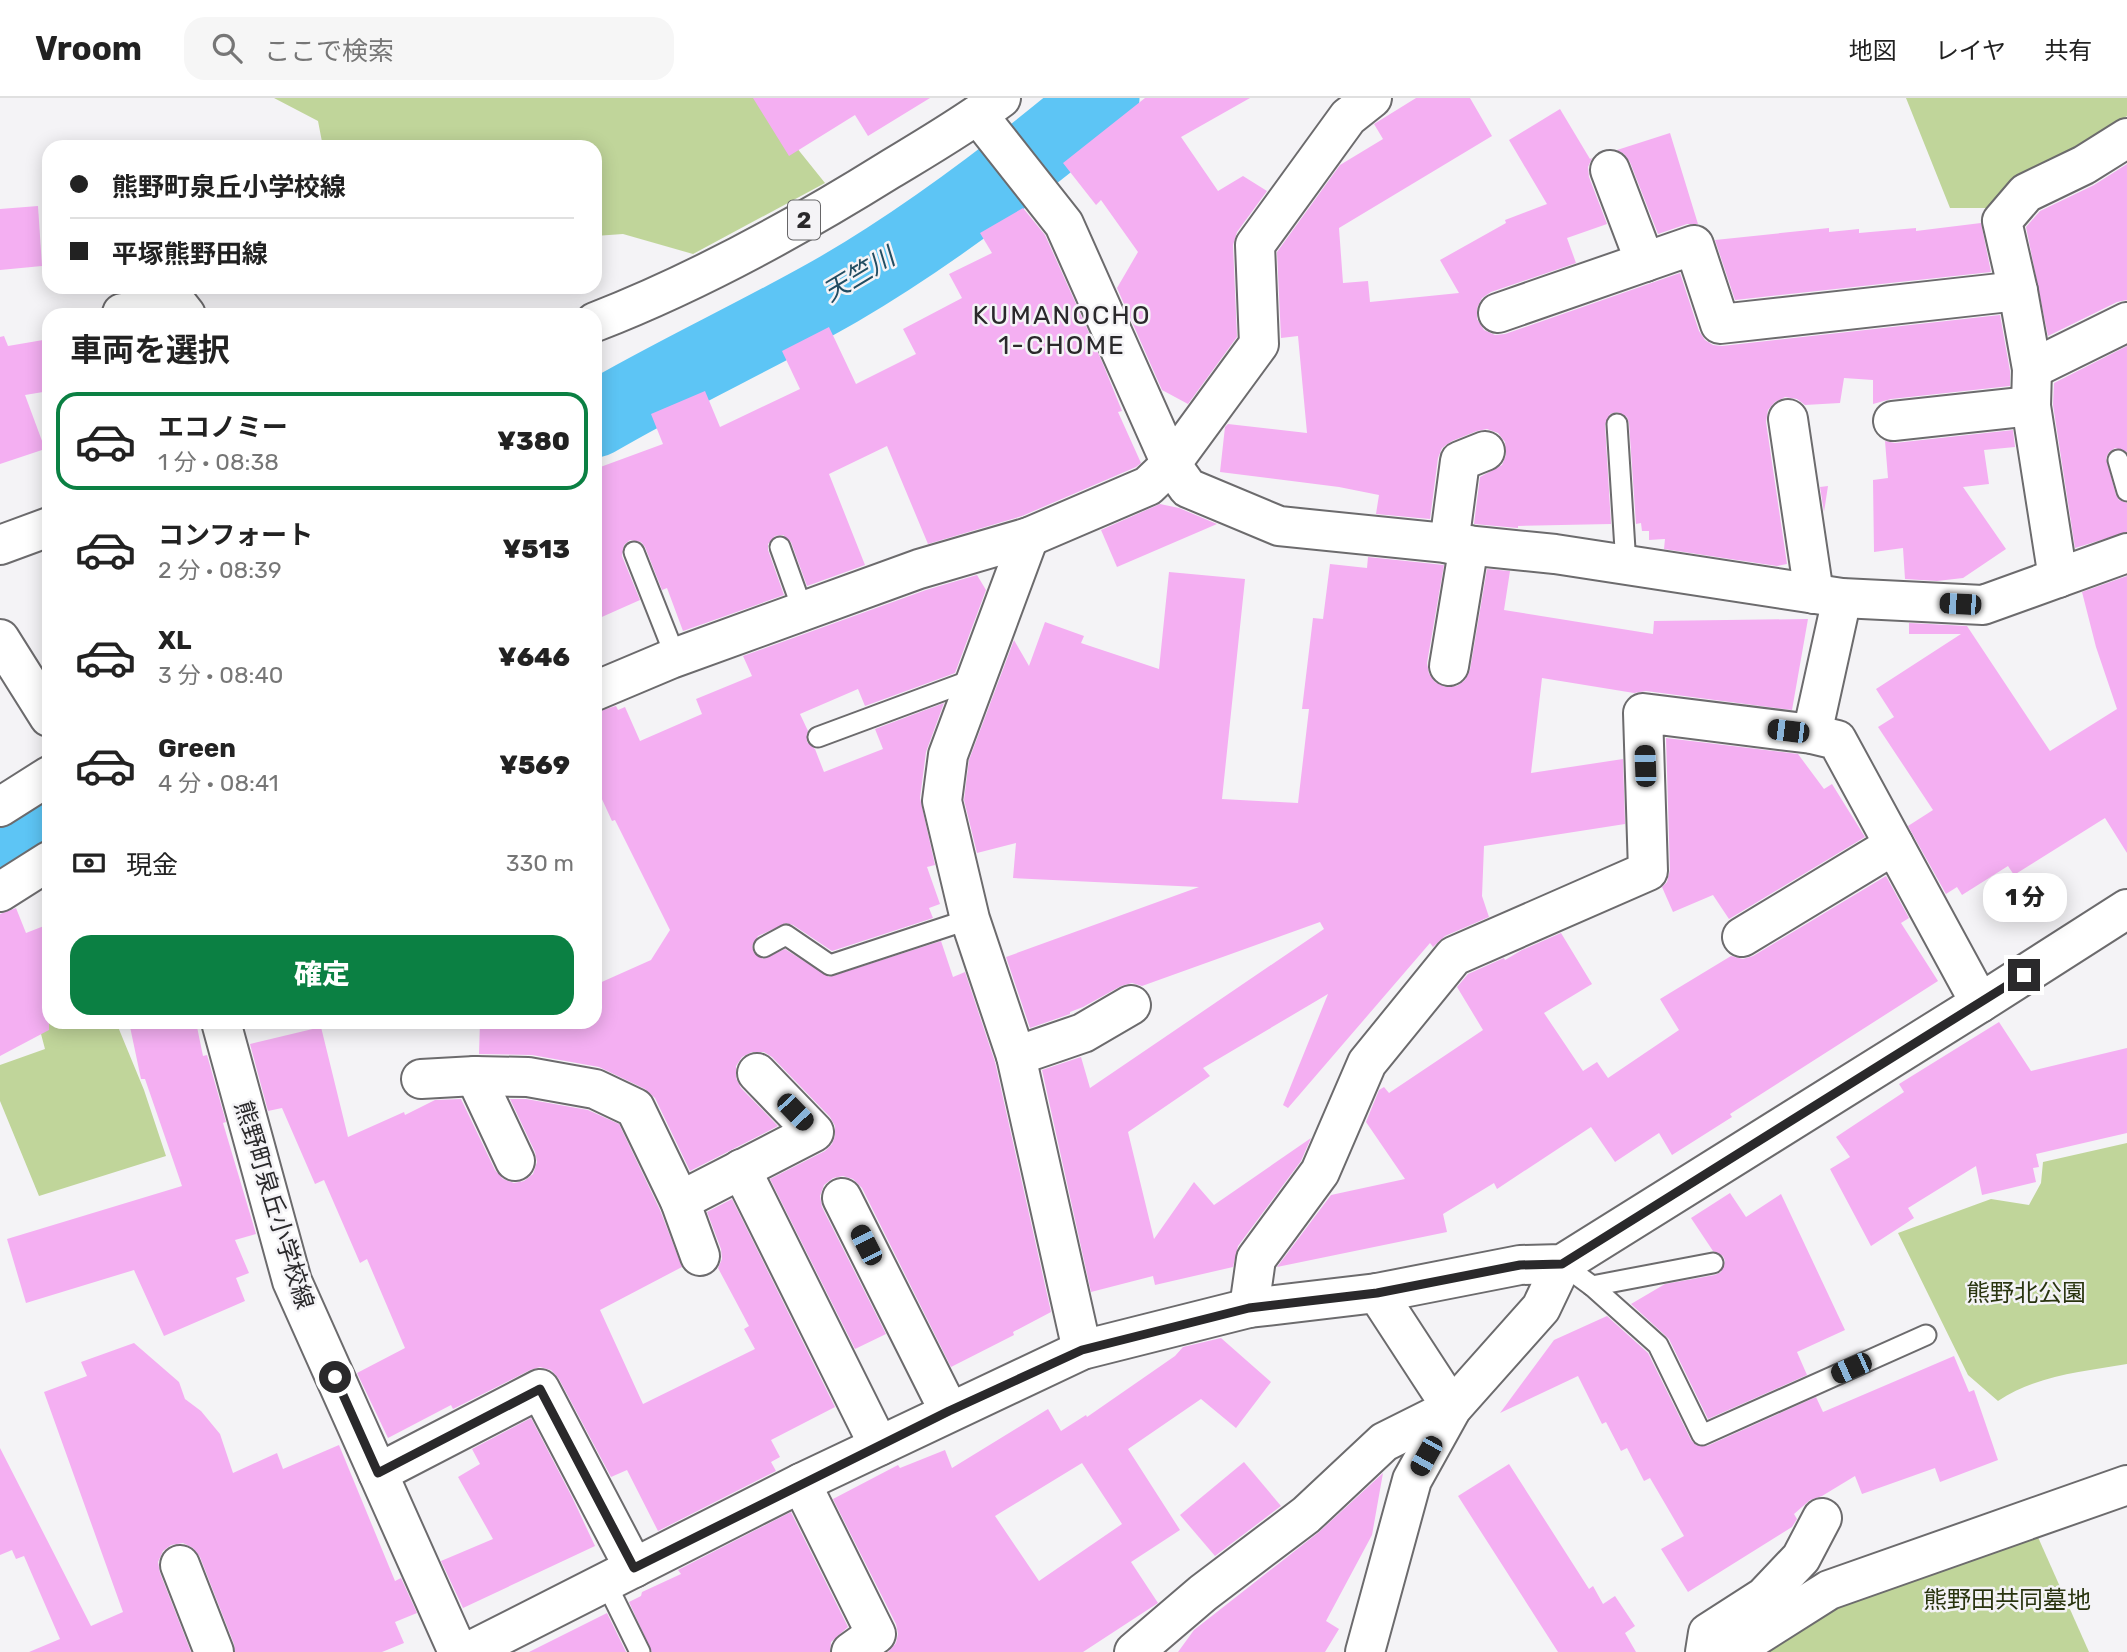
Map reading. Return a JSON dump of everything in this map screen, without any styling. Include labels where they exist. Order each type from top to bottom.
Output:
[{"type":"street","points":[[602,688],[676,658],[919,569],[1029,537],[1148,486],[1171,464],[1259,344],[1255,245],[1348,117],[1372,98]]},
{"type":"street","points":[[992,118],[1036,190],[1064,224],[1171,464],[1188,488],[1279,526],[1555,554],[1828,596],[1983,605],[2127,553]]},
{"type":"street","name":"2","points":[[602,319],[727,262],[992,118]]},
{"type":"street","points":[[2058,578],[2018,291],[2002,221],[2026,194],[2084,165],[2127,138]]},
{"type":"street","points":[[1610,170],[1645,262]]},
{"type":"street","points":[[1498,313],[1694,245],[1720,324],[2018,291]]},
{"type":"street","points":[[163,308],[181,308]]},
{"type":"street","points":[[1893,421],[2031,388],[2127,321]]},
{"type":"street","points":[[1788,419],[1828,596],[1812,734]]},
{"type":"street","points":[[1449,666],[1459,545],[1460,461],[1485,451]]},
{"type":"street","points":[[0,545],[42,530]]},
{"type":"street","points":[[1029,537],[948,755],[942,801],[970,919],[1016,1056],[1082,1350]]},
{"type":"street","points":[[0,639],[42,706]]},
{"type":"street","points":[[1249,1308],[1256,1259],[1320,1172],[1367,1063],[1454,956],[1648,871],[1643,713],[1812,734],[1836,740],[1980,1003]]},
{"type":"street","points":[[0,807],[42,780]]},
{"type":"street","points":[[1742,937],[1894,845]]},
{"type":"street","points":[[0,892],[42,865]]},
{"type":"street","points":[[1365,1652],[1412,1479],[1452,1408],[1541,1308],[1577,1275],[1980,1003],[2127,909]]},
{"type":"street","points":[[1016,1056],[1083,1033],[1131,1005]]},
{"type":"street","name":"熊野町泉丘小学校線","points":[[223,1029],[292,1281],[457,1652]]},
{"type":"street","points":[[680,1201],[814,1132],[757,1073]]},
{"type":"street","points":[[475,1076],[515,1161]]},
{"type":"street","points":[[421,1079],[528,1077],[595,1090],[635,1108],[680,1201],[700,1256]]},
{"type":"street","points":[[741,1169],[879,1446]]},
{"type":"street","points":[[842,1198],[949,1411]]},
{"type":"street","points":[[468,1652],[801,1483],[1082,1350],[1249,1308],[1377,1293],[1520,1265],[1577,1275]]},
{"type":"street","points":[[1377,1293],[1452,1408]]},
{"type":"street","points":[[378,1473],[540,1389],[620,1575]]},
{"type":"street","points":[[1134,1652],[1203,1592],[1306,1515],[1384,1442],[1452,1408]]},
{"type":"street","points":[[801,1483],[876,1634],[851,1652]]},
{"type":"street","points":[[1731,1652],[1829,1590],[2127,1485]]},
{"type":"street","points":[[1705,1652],[1708,1633],[1764,1597],[1801,1558],[1822,1518]]},
{"type":"street","points":[[180,1565],[214,1652]]},
{"type":"lane","points":[[1617,424],[1626,565]]},
{"type":"lane","points":[[2119,460],[2127,491]]},
{"type":"lane","points":[[780,547],[803,611]]},
{"type":"lane","points":[[634,552],[676,658]]},
{"type":"lane","points":[[818,737],[977,678]]},
{"type":"lane","points":[[764,947],[786,935],[830,965],[970,919]]},
{"type":"lane","points":[[1577,1275],[1713,1263]]},
{"type":"lane","points":[[1577,1275],[1658,1345],[1702,1436],[1926,1335]]},
{"type":"lane","points":[[620,1575],[640,1652]]},
{"type":"green space","points":[[274,98],[772,98],[772,117],[825,183],[693,254],[623,234],[602,236],[602,140],[322,140],[318,121]]},
{"type":"green space","points":[[1906,98],[2127,98],[2127,116],[1988,208],[1950,208]]},
{"type":"green space","points":[[32,1000],[42,1013],[42,1029],[119,1029],[144,1090],[166,1156],[39,1196],[0,1101],[0,1065],[45,1049]]},
{"type":"green space","name":"熊野北公園","points":[[2127,1143],[2127,1364],[2044,1380],[1998,1401],[1968,1375],[1898,1233],[1991,1199],[2029,1205],[2041,1183],[2043,1162]]},
{"type":"green space","name":"熊野田共同墓地","points":[[2037,1535],[2089,1652],[1767,1652],[1834,1605]]},
{"type":"building","points":[[753,98],[930,98],[868,136],[855,115],[789,156]]},
{"type":"building","points":[[1145,98],[1250,98],[1181,137],[1218,191],[1243,176],[1267,191],[1237,232],[1233,245],[1237,337],[1188,404],[1162,390],[1117,288],[1138,252],[1101,200],[1096,205],[1063,163]]},
{"type":"building","points":[[1416,98],[1470,98],[1492,136],[1339,228],[1343,283],[1368,281],[1370,302],[1459,293],[1440,260],[1506,223],[1505,220],[1547,204],[1509,140],[1560,109],[1590,159],[1592,158],[1588,167],[1589,177],[1607,224],[1567,238],[1576,263],[1491,292],[1482,298],[1477,308],[1477,319],[1484,330],[1495,335],[1505,334],[1680,273],[1699,331],[1705,340],[1713,345],[2000,315],[2010,386],[1891,399],[1873,404],[1873,380],[1844,378],[1840,403],[1805,405],[1797,399],[1785,397],[1775,402],[1768,410],[1766,422],[1787,564],[1777,566],[1664,549],[1665,539],[1649,540],[1649,531],[1642,531],[1641,523],[1636,524],[1629,423],[1627,417],[1617,412],[1610,414],[1605,425],[1611,524],[1518,528],[1474,524],[1480,477],[1502,465],[1506,455],[1505,442],[1498,433],[1487,429],[1452,441],[1442,448],[1438,458],[1430,519],[1376,514],[1379,495],[1339,487],[1220,472],[1225,427],[1228,424],[1307,433],[1298,336],[1281,338],[1277,252],[1340,165],[1383,139],[1374,124]]},
{"type":"building","points":[[1670,133],[1698,224],[1687,224],[1658,234],[1630,162],[1617,150]]},
{"type":"building","points":[[2127,164],[2127,300],[2117,302],[2048,336],[2026,227],[2040,211],[2094,185]]},
{"type":"building","points":[[38,206],[42,266],[0,270],[0,209]]},
{"type":"building","points":[[1023,208],[1045,235],[1103,364],[1122,411],[1118,412],[1141,463],[1022,516],[928,544],[887,446],[829,474],[865,565],[807,586],[791,542],[783,535],[775,536],[768,544],[768,550],[784,595],[683,631],[667,588],[662,590],[645,547],[641,542],[630,540],[624,545],[622,556],[640,600],[602,617],[602,466],[663,444],[651,414],[705,391],[720,427],[800,389],[782,351],[829,327],[856,384],[916,354],[903,329],[962,298],[949,274],[992,253],[980,233]]},
{"type":"building","points":[[1981,223],[1991,272],[1735,300],[1715,240],[1829,228],[1829,232],[1859,229],[1859,233],[1916,228],[1916,231]]},
{"type":"building","points":[[4,336],[8,346],[42,340],[42,392],[25,395],[42,441],[42,450],[0,464],[0,337]]},
{"type":"building","points":[[2127,346],[2127,452],[2115,448],[2106,458],[2116,495],[2119,500],[2127,503],[2127,532],[2075,548],[2053,405],[2054,383]]},
{"type":"building","points":[[2013,430],[2015,447],[1984,450],[1989,484],[1963,487],[2006,549],[1963,578],[1937,581],[1905,579],[1903,548],[1874,552],[1873,480],[1888,478],[1885,441],[1895,443]]},
{"type":"building","points":[[1828,486],[1824,512],[1820,487]]},
{"type":"building","points":[[1160,504],[1179,508],[1217,524],[1117,567],[1101,530]]},
{"type":"building","points":[[1368,557],[1444,565],[1427,663],[1429,674],[1435,682],[1445,687],[1457,686],[1465,680],[1470,670],[1487,569],[1510,571],[1504,610],[1653,634],[1654,621],[1808,619],[1792,710],[1646,691],[1634,693],[1542,678],[1531,773],[1623,759],[1625,824],[1484,846],[1482,896],[1489,917],[1445,936],[1433,947],[1430,943],[1288,1108],[1283,1105],[1328,994],[1203,1068],[1210,1076],[1128,1132],[1154,1239],[1194,1182],[1214,1205],[1311,1138],[1301,1161],[1238,1246],[1233,1267],[1155,1285],[1153,1276],[1091,1292],[1042,1070],[1081,1057],[1090,1088],[1324,929],[1320,922],[1142,986],[1132,983],[1121,986],[1070,1014],[1030,1028],[1006,957],[1199,887],[1013,878],[1016,843],[977,853],[964,800],[969,760],[1014,640],[1029,666],[1045,622],[1084,636],[1081,643],[1159,669],[1169,572],[1245,579],[1222,799],[1298,803],[1309,709],[1302,709],[1313,618],[1323,619],[1330,564],[1367,568]]},
{"type":"building","points":[[977,575],[986,590],[955,673],[865,706],[858,689],[800,714],[808,731],[807,742],[815,749],[824,772],[883,749],[875,729],[944,703],[926,752],[920,798],[935,865],[927,867],[940,904],[929,908],[933,918],[832,951],[786,923],[758,936],[752,946],[754,953],[763,959],[785,949],[829,977],[941,941],[953,977],[965,972],[995,1062],[1051,1312],[1013,1332],[1014,1335],[951,1367],[862,1188],[853,1179],[843,1176],[833,1178],[824,1185],[820,1196],[822,1207],[886,1334],[855,1349],[770,1179],[825,1151],[832,1144],[835,1126],[830,1117],[772,1057],[764,1052],[752,1052],[742,1057],[736,1066],[736,1078],[741,1088],[778,1126],[690,1171],[655,1098],[645,1089],[599,1067],[532,1055],[479,1054],[480,1029],[602,1029],[602,982],[651,960],[670,930],[602,799],[602,710],[616,706],[618,710],[625,707],[640,741],[702,714],[696,699],[752,676],[743,656],[926,590]]},
{"type":"building","points":[[2127,576],[2127,853],[2105,818],[2014,875],[2008,866],[1962,895],[1957,887],[1946,894],[1908,826],[1933,810],[1878,727],[1894,717],[1876,689],[1961,634],[1909,634],[1909,623],[1967,626],[2050,751],[2117,709],[2096,647],[2082,592]]},
{"type":"building","points":[[1666,738],[1798,754],[1824,789],[1832,784],[1865,837],[1729,919],[1713,895],[1673,912],[1662,887],[1667,882],[1670,870]]},
{"type":"building","points":[[1886,876],[1909,918],[1901,923],[1938,981],[1730,1114],[1732,1117],[1672,1155],[1659,1133],[1615,1162],[1591,1127],[1497,1189],[1494,1183],[1443,1214],[1447,1232],[1277,1267],[1331,1195],[1405,1179],[1366,1122],[1379,1090],[1384,1087],[1389,1093],[1483,1030],[1457,987],[1468,974],[1504,958],[1505,960],[1561,933],[1592,984],[1544,1013],[1583,1071],[1597,1062],[1608,1078],[1679,1030],[1660,999],[1731,956],[1743,959],[1753,956]]},
{"type":"building","points":[[16,908],[26,933],[42,927],[42,1029],[49,1030],[0,1056],[0,914]]},
{"type":"building","points":[[1999,1022],[2031,1071],[2127,1048],[2127,1133],[2036,1154],[2039,1167],[2033,1168],[2036,1182],[1982,1195],[1976,1166],[1908,1208],[1914,1218],[1871,1246],[1830,1169],[1850,1157],[1836,1137],[1904,1092],[1899,1084]]},
{"type":"building","points":[[130,1029],[197,1029],[256,1234],[235,1240],[249,1273],[236,1278],[245,1301],[164,1336],[134,1270],[26,1303],[7,1239],[182,1186],[145,1079],[141,1079]]},
{"type":"building","points":[[321,1029],[348,1137],[435,1100],[461,1099],[495,1170],[503,1179],[514,1183],[524,1181],[533,1174],[537,1162],[535,1152],[510,1099],[526,1099],[588,1110],[619,1124],[660,1210],[682,1267],[600,1310],[643,1404],[755,1349],[744,1329],[749,1326],[718,1268],[722,1259],[721,1249],[707,1212],[732,1199],[835,1407],[771,1440],[780,1457],[771,1462],[776,1471],[658,1531],[627,1470],[611,1477],[559,1379],[551,1370],[540,1367],[530,1370],[453,1409],[451,1405],[388,1438],[357,1373],[405,1348],[367,1259],[360,1263],[324,1180],[315,1184],[282,1108],[268,1111],[250,1044]]},
{"type":"building","points":[[1730,1193],[1746,1217],[1781,1194],[1845,1330],[1797,1352],[1807,1375],[1708,1419],[1669,1339],[1631,1304],[1665,1284],[1721,1272],[1725,1261],[1723,1256],[1713,1251],[1691,1218]]},
{"type":"building","points":[[1607,1316],[1648,1353],[1691,1440],[1696,1445],[1707,1446],[1816,1397],[1823,1412],[1954,1356],[1969,1392],[1974,1390],[1998,1460],[1940,1482],[1935,1468],[1862,1494],[1855,1476],[1822,1496],[1810,1500],[1794,1514],[1797,1519],[1792,1527],[1688,1592],[1661,1549],[1684,1536],[1650,1478],[1644,1481],[1627,1448],[1621,1451],[1606,1422],[1602,1424],[1578,1376],[1500,1413],[1554,1340]]},
{"type":"building","points":[[1221,1338],[1271,1382],[1236,1428],[1201,1399],[1128,1449],[1180,1530],[1131,1562],[1158,1603],[1083,1652],[888,1652],[896,1643],[896,1624],[833,1499],[898,1465],[900,1468],[945,1450],[952,1468],[1048,1409],[1061,1431],[1086,1415],[1087,1417],[1175,1356],[1183,1347]],"holes":[[[1082,1463],[1122,1524],[1039,1581],[995,1516]]]},
{"type":"building","points":[[134,1343],[179,1382],[185,1399],[201,1411],[220,1434],[233,1473],[277,1453],[283,1469],[339,1445],[395,1581],[401,1578],[417,1613],[395,1622],[404,1643],[382,1652],[235,1652],[200,1557],[193,1548],[183,1543],[171,1545],[163,1551],[158,1562],[191,1652],[29,1652],[60,1639],[24,1556],[16,1559],[12,1550],[0,1555],[0,1448],[91,1626],[123,1612],[44,1392],[87,1376],[81,1362]]},
{"type":"building","points":[[531,1418],[595,1546],[463,1608],[441,1561],[493,1539],[458,1477],[480,1464],[472,1449]]},
{"type":"building","points":[[1244,1462],[1281,1506],[1215,1556],[1180,1515]]},
{"type":"building","points":[[1509,1464],[1589,1589],[1593,1586],[1603,1604],[1615,1596],[1635,1626],[1625,1633],[1636,1652],[1558,1652],[1458,1496]]},
{"type":"building","points":[[1383,1473],[1372,1535],[1326,1621],[1339,1629],[1325,1652],[1178,1652],[1194,1630],[1319,1532]]},
{"type":"building","points":[[791,1512],[848,1627],[831,1642],[830,1652],[652,1652],[629,1602],[641,1596],[642,1592],[681,1574],[678,1570]]},
{"type":"building","points":[[607,1613],[626,1652],[529,1652]]},
{"type":"waterway","name":"天竺川","points":[[602,416],[809,306],[874,268],[975,199],[1102,98]]},
{"type":"waterway","name":"天竺川","points":[[0,848],[42,821]]},
{"type":"district","name":"KUMANOCHO 1-CHOME","points":[[1062,330]]},
{"type":"route","points":[[335,1377],[378,1473],[540,1389],[634,1568],[801,1483],[1082,1350],[1249,1308],[1377,1293],[1520,1265],[1562,1264],[2024,975]]}]
